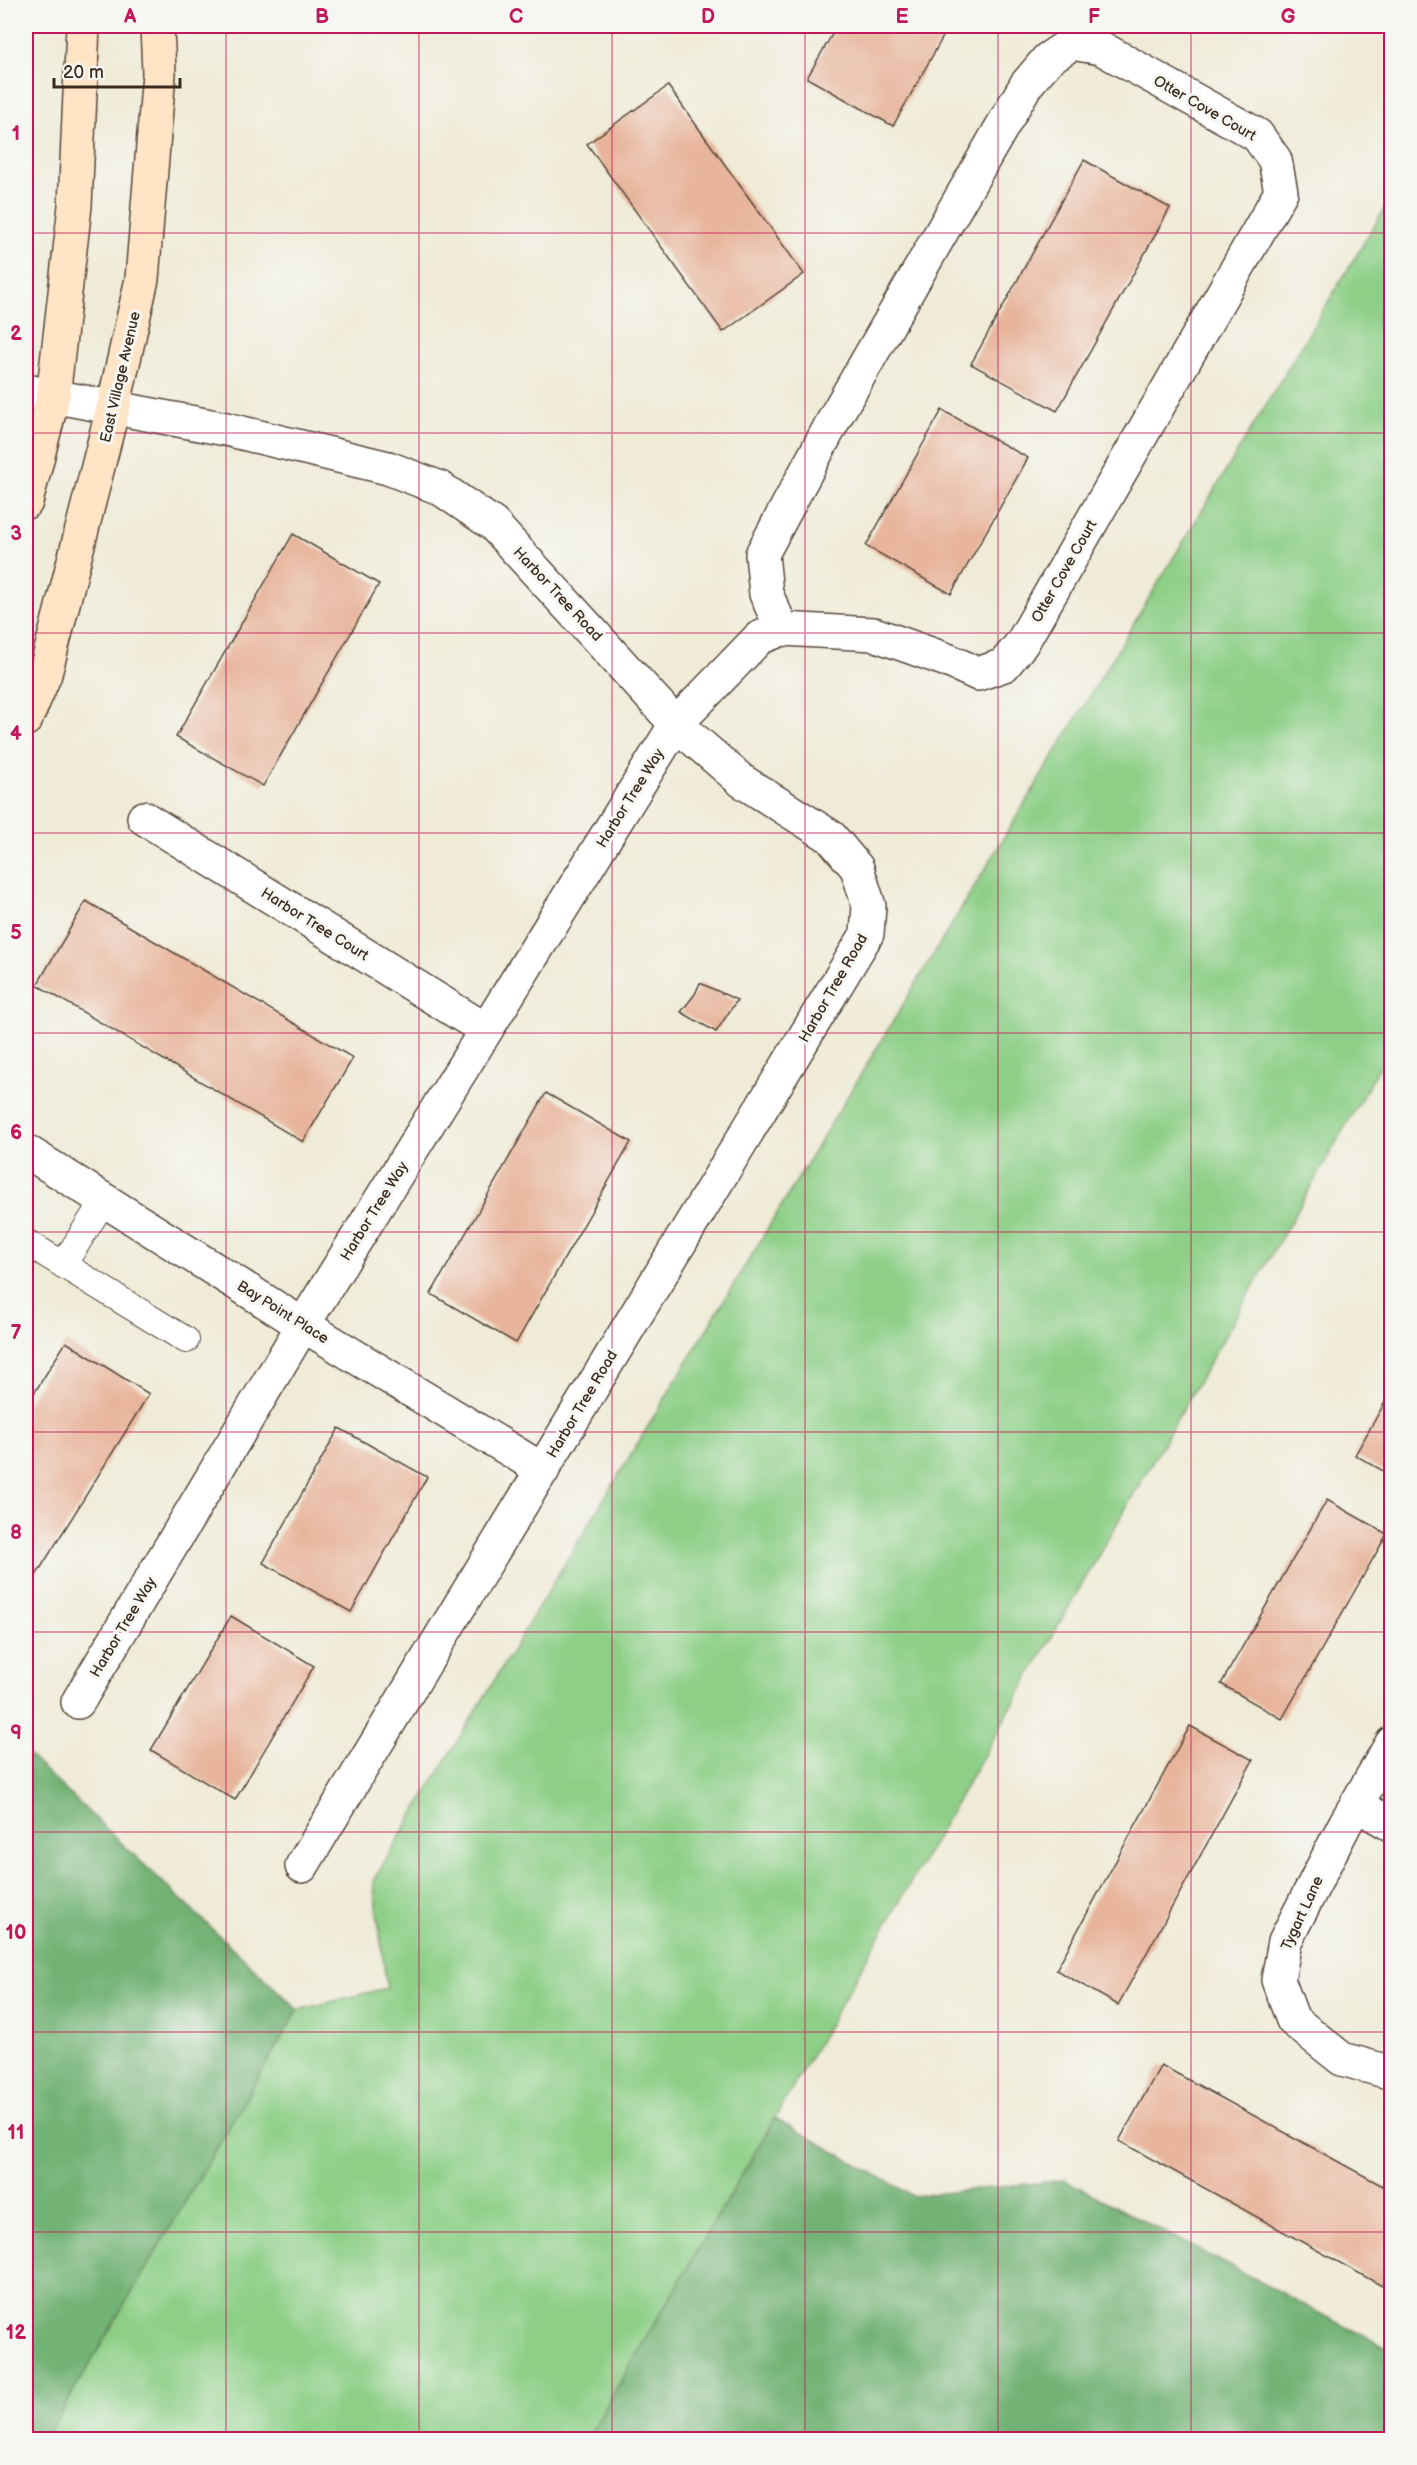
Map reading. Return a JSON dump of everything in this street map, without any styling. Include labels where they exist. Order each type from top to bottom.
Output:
[{"type":"street","points":[[26,502],[39,394],[75,206],[83,26]]},
{"type":"street","name":"East Village Avenue","points":[[26,719],[45,674],[113,408],[142,279],[159,73],[158,26]]},
{"type":"street","name":"Otter Cove Court","points":[[1072,43],[1101,48],[1257,135],[1275,160],[1281,192],[1022,643],[1004,665],[978,674],[947,660],[874,634],[782,628],[766,594],[762,554],[838,412],[1026,85],[1048,58],[1072,43]]},
{"type":"street","name":"Harbor Tree Road","points":[[39,394],[226,429],[388,468],[440,488],[493,524],[676,724],[742,781],[831,837],[857,868],[869,906],[867,934],[302,1866]]},
{"type":"street","points":[[676,724],[759,638],[782,628]]},
{"type":"street","name":"Harbor Tree Way","points":[[78,1702],[303,1324],[676,724]]},
{"type":"street","name":"Harbor Tree Court","points":[[144,818],[486,1030]]},
{"type":"street","name":"Bay Point Place","points":[[26,1151],[543,1470]]},
{"type":"street","name":"Tygart Lane","points":[[1392,1743],[1356,1804],[1285,1941],[1278,1980],[1293,2020],[1342,2059],[1392,2073]]},
{"type":"street","points":[[1356,1804],[1392,1825]]},
{"type":"lane","points":[[63,1264],[104,1200]]},
{"type":"lane","points":[[26,1242],[186,1340]]},
{"type":"green space","points":[[1391,198],[1391,1047],[775,2118],[587,2439],[45,2440],[298,2010],[387,1988],[373,1881]]},
{"type":"green space","points":[[26,1753],[298,2010],[45,2440],[26,2439]]},
{"type":"green space","points":[[775,2118],[913,2196],[1065,2180],[1391,2350],[1391,2439],[587,2439]]},
{"type":"building","points":[[837,26],[949,26],[893,126],[807,78]]},
{"type":"building","points":[[668,86],[804,274],[723,332],[587,144]]},
{"type":"building","points":[[1084,160],[1170,208],[1057,411],[971,364]]},
{"type":"building","points":[[942,410],[1028,458],[951,594],[866,546]]},
{"type":"building","points":[[293,534],[379,584],[263,786],[176,737]]},
{"type":"building","points":[[86,901],[353,1058],[303,1142],[37,985]]},
{"type":"building","points":[[700,983],[737,1000],[716,1032],[681,1012],[695,994]]},
{"type":"building","points":[[546,1093],[631,1142],[516,1343],[431,1294]]},
{"type":"building","points":[[66,1342],[149,1394],[27,1590],[26,1406]]},
{"type":"building","points":[[1392,1390],[1392,1476],[1355,1455]]},
{"type":"building","points":[[339,1428],[427,1477],[351,1612],[263,1563]]},
{"type":"building","points":[[1327,1500],[1387,1534],[1282,1719],[1221,1684]]},
{"type":"building","points":[[231,1616],[314,1666],[235,1800],[151,1750]]},
{"type":"building","points":[[1190,1726],[1253,1760],[1118,2005],[1056,1970]]},
{"type":"building","points":[[1161,2065],[1392,2191],[1392,2269],[1382,2286],[1119,2141]]}]
